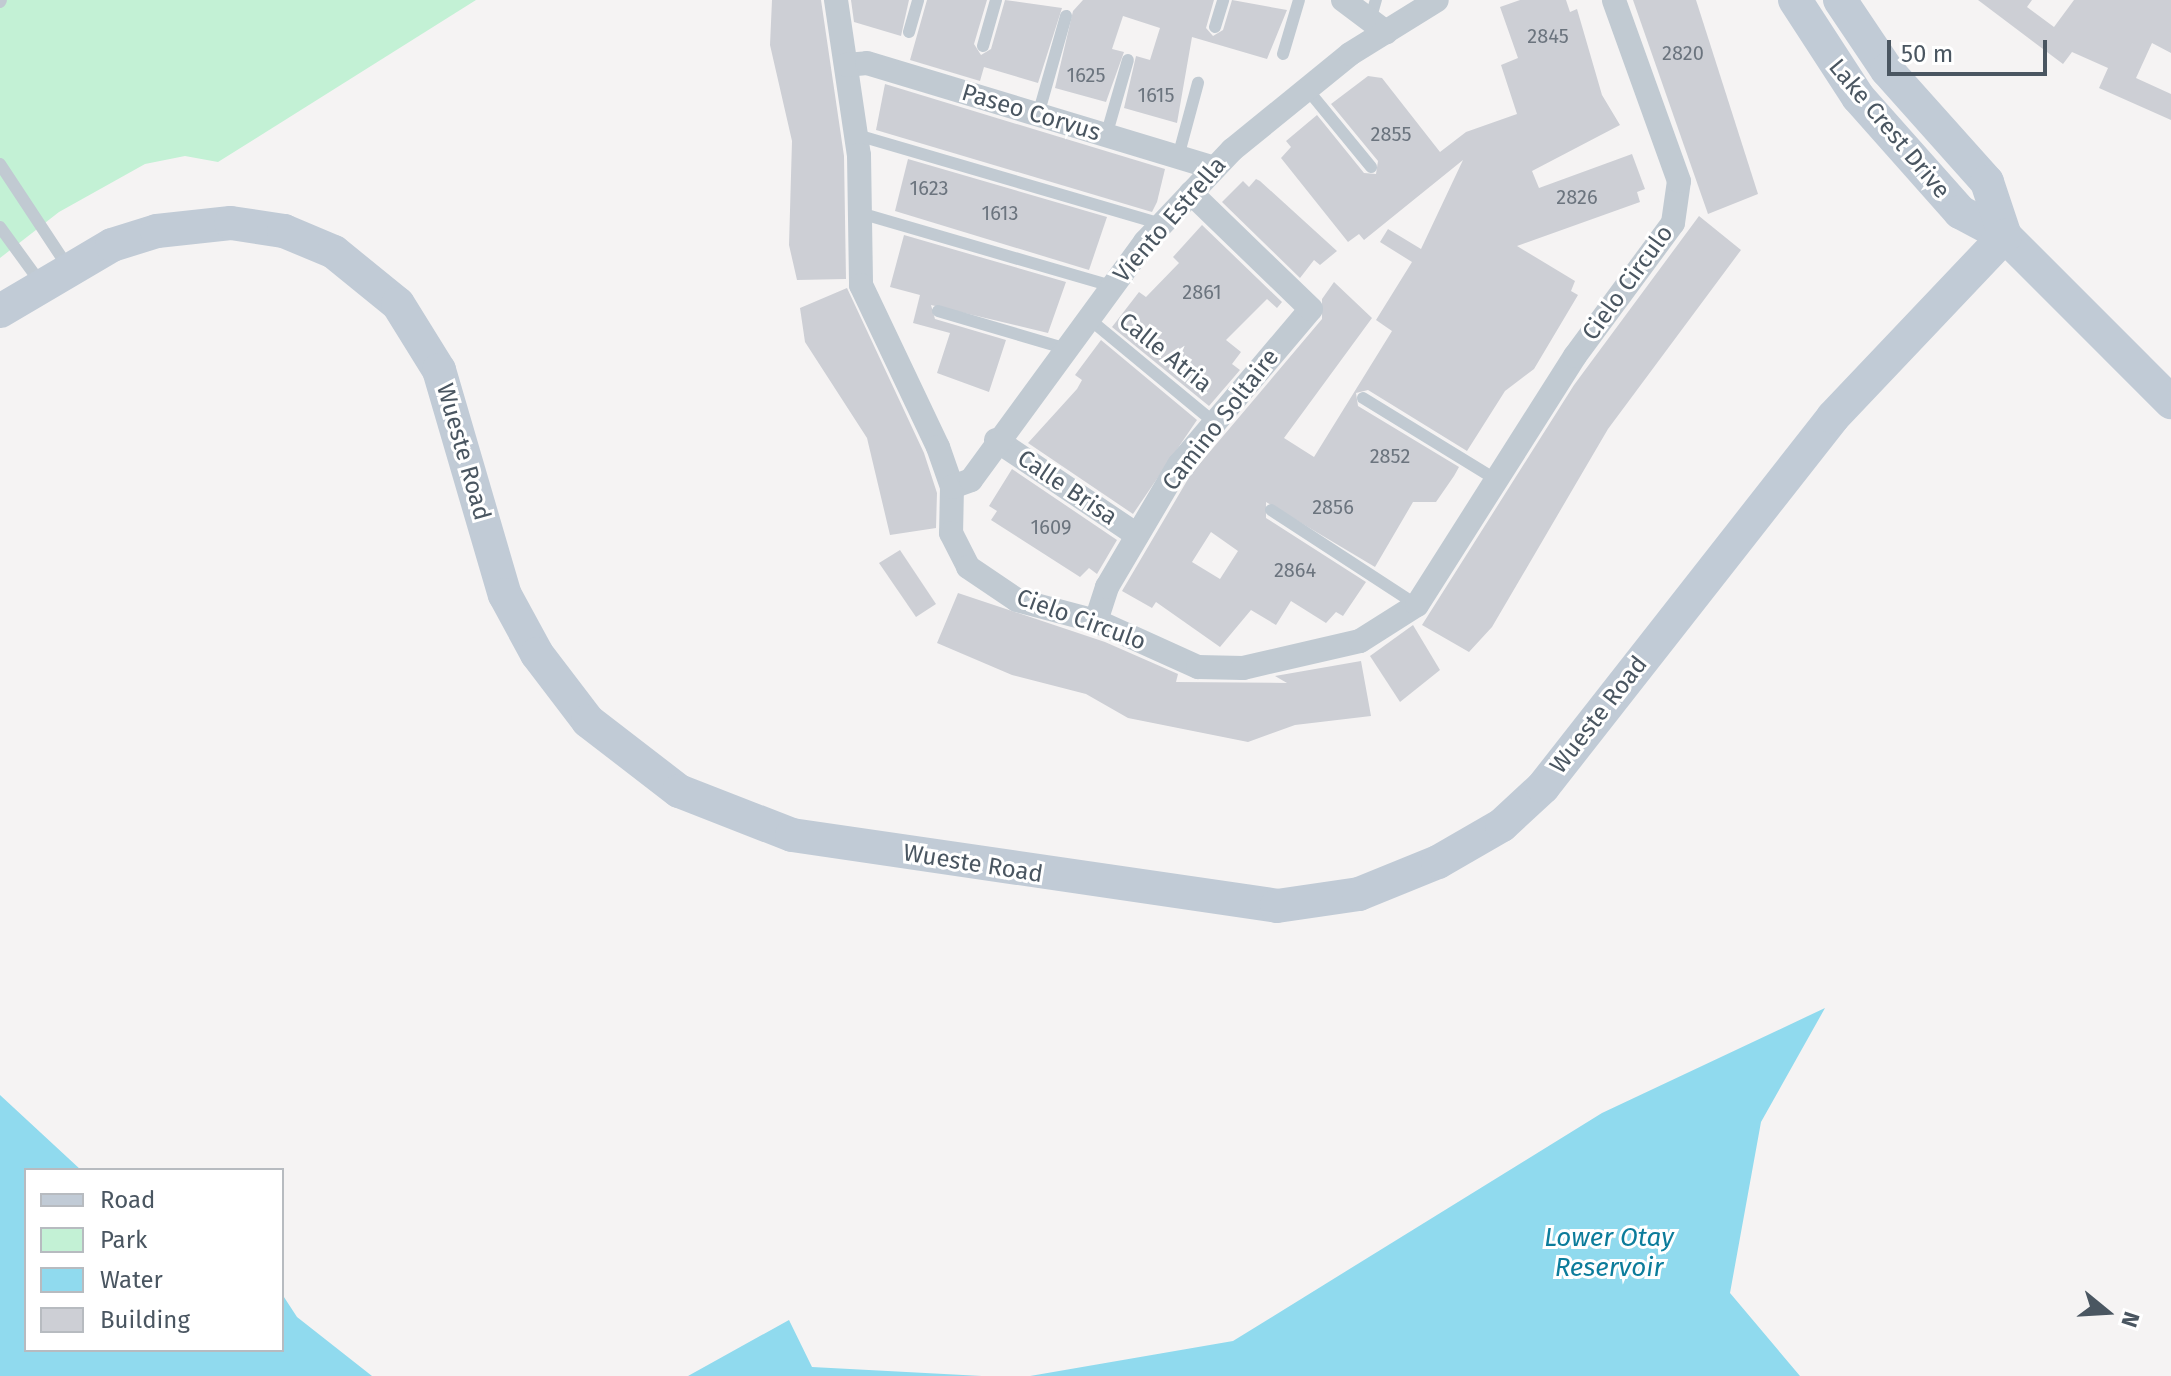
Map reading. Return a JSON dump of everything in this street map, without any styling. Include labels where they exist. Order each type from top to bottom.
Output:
[{"type":"street","name":"Cielo Circulo","points":[[836,0],[857,135],[861,285],[952,487],[951,533],[968,567],[1017,600],[1096,621],[1198,667],[1243,668],[1360,641],[1417,605],[1682,201],[1614,0]]},
{"type":"street","points":[[1343,0],[1378,16]]},
{"type":"street","name":"Viento Estrella","points":[[952,487],[971,480],[996,440],[1112,286],[1162,224],[1215,168],[1307,89],[1378,16],[1437,0]]},
{"type":"street","name":"Lake Crest Drive","points":[[1795,0],[1858,97],[1960,212],[2005,236],[2171,402]]},
{"type":"street","name":"Lake Crest Drive","points":[[1840,0],[1887,70],[1987,182],[2005,236]]},
{"type":"street","name":"Paseo Corvus","points":[[846,65],[867,63],[1215,168]]},
{"type":"street","name":"Camino Soltaire","points":[[1096,621],[1137,535],[1215,423],[1311,309],[1191,193]]},
{"type":"street","name":"Wueste Road","points":[[0,311],[55,276],[157,231],[231,223],[284,231],[334,252],[398,304],[439,370],[505,595],[537,654],[588,721],[679,791],[792,835],[1277,906],[1359,894],[1502,825],[1543,787],[1833,417],[2005,236]]},
{"type":"street","name":"Calle Brisa","points":[[996,440],[1137,535]]},
{"type":"lane","points":[[909,32],[918,0]]},
{"type":"lane","points":[[983,46],[996,0]]},
{"type":"lane","points":[[1215,27],[1223,0]]},
{"type":"lane","points":[[1283,54],[1299,0]]},
{"type":"lane","points":[[1038,115],[1066,16]]},
{"type":"lane","points":[[1106,136],[1128,60]]},
{"type":"lane","points":[[1178,157],[1198,83]]},
{"type":"lane","points":[[1307,89],[1371,167]]},
{"type":"lane","points":[[857,135],[1162,224]]},
{"type":"lane","points":[[0,164],[55,276]]},
{"type":"lane","points":[[860,213],[1112,286]]},
{"type":"lane","points":[[0,227],[55,276]]},
{"type":"lane","points":[[938,311],[1064,348]]},
{"type":"lane","name":"Calle Atria","points":[[1087,318],[1215,423]]},
{"type":"lane","points":[[1363,398],[1497,480]]},
{"type":"lane","points":[[1271,510],[1417,605]]},
{"type":"green space","points":[[0,0],[476,0],[218,162],[185,156],[145,164],[59,212],[0,258]]},
{"type":"water","name":"Lower Otay Reservoir","points":[[1825,1008],[1761,1122],[1730,1293],[1800,1376],[1030,1376],[1233,1341],[1602,1113]]},
{"type":"water","points":[[0,1095],[79,1168],[24,1168],[24,1352],[284,1352],[284,1297],[297,1317],[372,1376],[0,1376]]},
{"type":"water","points":[[789,1320],[812,1367],[982,1376],[688,1376]]},
{"type":"building","points":[[772,0],[821,0],[844,156],[846,279],[797,280],[789,245],[792,141],[770,45]]},
{"type":"building","points":[[851,0],[909,0],[901,36],[854,22]]},
{"type":"building","points":[[927,0],[987,0],[974,44],[981,55],[991,49],[1005,0],[1062,8],[1038,83],[984,67],[980,81],[910,60]]},
{"type":"building","points":[[1083,0],[1214,0],[1206,28],[1213,36],[1223,30],[1232,0],[1287,10],[1267,59],[1192,37],[1177,123],[1124,108],[1136,56],[1150,60],[1160,28],[1123,16],[1112,49],[1124,52],[1106,102],[1055,88],[1073,11]]},
{"type":"building","points":[[1520,0],[1566,0],[1570,12],[1577,9],[1602,95],[1620,125],[1532,171],[1539,188],[1632,154],[1645,189],[1637,192],[1640,202],[1517,246],[1575,281],[1571,291],[1578,295],[1534,369],[1505,391],[1467,451],[1368,390],[1356,393],[1358,406],[1459,467],[1436,502],[1413,502],[1375,567],[1266,502],[1266,518],[1366,582],[1343,616],[1336,612],[1326,623],[1291,601],[1276,625],[1251,610],[1220,647],[1156,602],[1152,608],[1122,591],[1191,474],[1322,319],[1322,299],[1334,282],[1372,318],[1284,438],[1314,457],[1392,331],[1376,320],[1412,262],[1380,242],[1388,229],[1421,249],[1463,160],[1364,240],[1359,234],[1348,242],[1281,158],[1291,147],[1286,141],[1317,115],[1364,173],[1376,174],[1378,161],[1331,104],[1368,76],[1382,78],[1440,152],[1466,132],[1517,114],[1501,65],[1518,58],[1500,7]],"holes":[[[1211,532],[1238,551],[1220,579],[1192,562]]]},
{"type":"building","points":[[1633,0],[1696,0],[1758,194],[1708,214]]},
{"type":"building","points":[[1978,0],[2032,0],[2027,7],[2054,27],[2074,0],[2171,0],[2171,53],[2152,43],[2136,78],[2171,94],[2171,120],[2099,88],[2108,68],[2072,52],[2063,64]]},
{"type":"building","points":[[885,84],[1165,169],[1157,202],[1152,212],[876,130]]},
{"type":"building","points":[[908,159],[1107,217],[1089,270],[895,211]]},
{"type":"building","points":[[1256,179],[1337,251],[1320,265],[1314,260],[1300,278],[1222,202],[1243,181],[1249,187]]},
{"type":"building","points":[[1699,216],[1741,250],[1608,429],[1492,627],[1469,652],[1422,625],[1574,385]]},
{"type":"building","points":[[1202,225],[1282,302],[1277,308],[1267,299],[1226,340],[1241,352],[1232,364],[1240,370],[1209,406],[1112,327],[1139,292],[1146,297],[1179,263],[1173,257]]},
{"type":"building","points":[[904,235],[1066,282],[1048,333],[931,305],[935,319],[1006,340],[989,392],[937,373],[950,333],[913,323],[920,295],[890,287]]},
{"type":"building","points":[[847,288],[924,453],[937,493],[936,528],[890,535],[867,438],[805,342],[800,308]]},
{"type":"building","points":[[1101,340],[1197,420],[1133,514],[1028,443],[1077,389],[1082,380],[1075,375]]},
{"type":"building","points":[[1012,469],[1117,540],[1097,574],[1089,568],[1080,577],[991,520],[997,511],[989,506]]},
{"type":"building","points":[[900,550],[936,604],[916,617],[879,563]]},
{"type":"building","points":[[958,593],[1105,642],[1178,674],[1176,682],[1287,683],[1275,676],[1361,661],[1371,716],[1295,725],[1248,742],[1128,718],[1086,694],[1012,675],[937,643]]},
{"type":"building","points":[[1413,625],[1440,670],[1400,702],[1370,656]]}]
